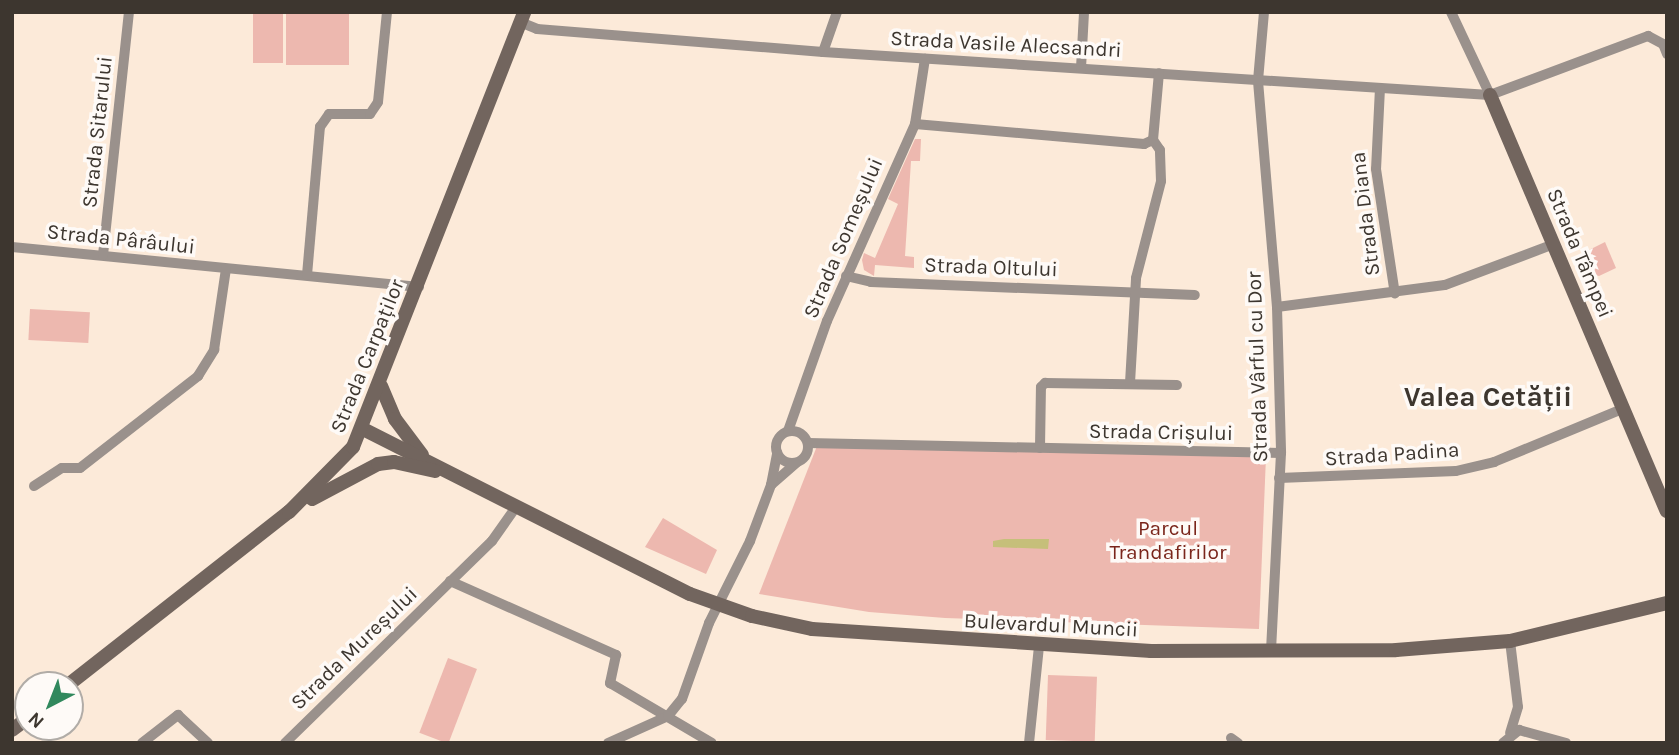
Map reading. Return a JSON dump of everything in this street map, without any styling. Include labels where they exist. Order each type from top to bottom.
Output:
[{"type":"main road","name":"Strada Carpaților","points":[[84,672],[289,512],[343,461],[363,429],[381,386],[522,17]]},
{"type":"main road","name":"Strada Tâmpei","points":[[1490,95],[1667,511]]},
{"type":"main road","name":"Bulevardul Muncii","points":[[381,386],[395,419],[425,459]]},
{"type":"main road","name":"Bulevardul Muncii","points":[[363,429],[718,606],[813,629],[1040,647],[1270,652],[1438,648],[1510,641],[1667,603]]},
{"type":"main road","name":"Bulevardul Muncii","points":[[289,512],[385,463],[462,478]]},
{"type":"street","name":"Strada Sitarului","points":[[103,255],[129,12]]},
{"type":"street","points":[[307,275],[320,127],[329,114],[370,114],[378,102],[387,12]]},
{"type":"street","points":[[823,52],[837,12]]},
{"type":"street","points":[[1081,68],[1084,12]]},
{"type":"street","name":"Strada Vârful cu Dor","points":[[1264,12],[1258,81],[1277,307],[1281,453],[1270,652]]},
{"type":"street","name":"Strada Tâmpei","points":[[1451,12],[1490,95]]},
{"type":"street","name":"Strada Vasile Alecsandri","points":[[522,17],[537,29],[823,52],[1490,95],[1511,91],[1638,38],[1657,39],[1667,54]]},
{"type":"street","name":"Strada Someșului","points":[[718,606],[771,485],[777,441],[788,431],[798,393],[846,276],[915,124],[925,59]]},
{"type":"street","points":[[1130,383],[1136,292],[1161,181],[1160,150],[1153,140],[1160,73]]},
{"type":"street","name":"Strada Diana","points":[[1380,88],[1376,169],[1395,294]]},
{"type":"street","points":[[915,124],[1144,144],[1153,140]]},
{"type":"street","points":[[1277,307],[1395,294],[1445,285],[1554,244]]},
{"type":"street","name":"Strada Pârâului","points":[[12,247],[419,286]]},
{"type":"street","points":[[34,486],[62,468],[80,468],[198,376],[214,350],[226,269]]},
{"type":"street","name":"Strada Oltului","points":[[846,276],[871,282],[1195,295]]},
{"type":"street","points":[[1040,449],[1043,384],[1177,385]]},
{"type":"street","name":"Strada Padina","points":[[1279,478],[1456,471],[1494,462],[1622,409]]},
{"type":"street","points":[[788,431],[803,434],[808,443]]},
{"type":"street","name":"Strada Someșului","points":[[771,485],[807,453],[808,443]]},
{"type":"street","name":"Strada Crișului","points":[[808,443],[1281,453]]},
{"type":"street","points":[[777,453],[786,462],[796,463]]},
{"type":"street","name":"Strada Mureșului","points":[[285,743],[492,541],[516,507]]},
{"type":"street","points":[[450,581],[616,655],[610,682],[712,743]]},
{"type":"street","points":[[608,743],[668,716],[681,698],[718,606]]},
{"type":"street","points":[[1507,738],[1518,707],[1510,641]]},
{"type":"street","points":[[1029,743],[1040,647]]},
{"type":"street","points":[[142,743],[178,715],[208,743]]},
{"type":"street","points":[[1507,738],[1530,732],[1566,743]]},
{"type":"green space","points":[[253,12],[283,12],[283,63],[253,63]]},
{"type":"green space","points":[[286,12],[349,12],[349,65],[286,65]]},
{"type":"green space","points":[[915,139],[921,139],[920,161],[911,161],[905,256],[914,257],[914,268],[875,265],[874,276],[864,270],[864,253],[875,258],[898,204],[888,199]]},
{"type":"green space","points":[[1605,242],[1616,268],[1599,276],[1592,274],[1583,253]]},
{"type":"green space","points":[[30,309],[90,312],[88,343],[28,340]]},
{"type":"green space","name":"Parcul Trandafirilor","points":[[817,446],[1266,456],[1259,629],[945,618],[869,612],[759,594]]},
{"type":"green space","points":[[663,518],[717,550],[706,574],[645,547]]},
{"type":"green space","points":[[448,658],[477,669],[449,743],[419,733]]},
{"type":"green space","points":[[1048,675],[1097,677],[1095,742],[1046,740]]},
{"type":"shaded area","points":[[1049,539],[1048,549],[993,547],[993,541]]},
{"type":"district","name":"Valea Cetății","points":[[1488,397]]}]
